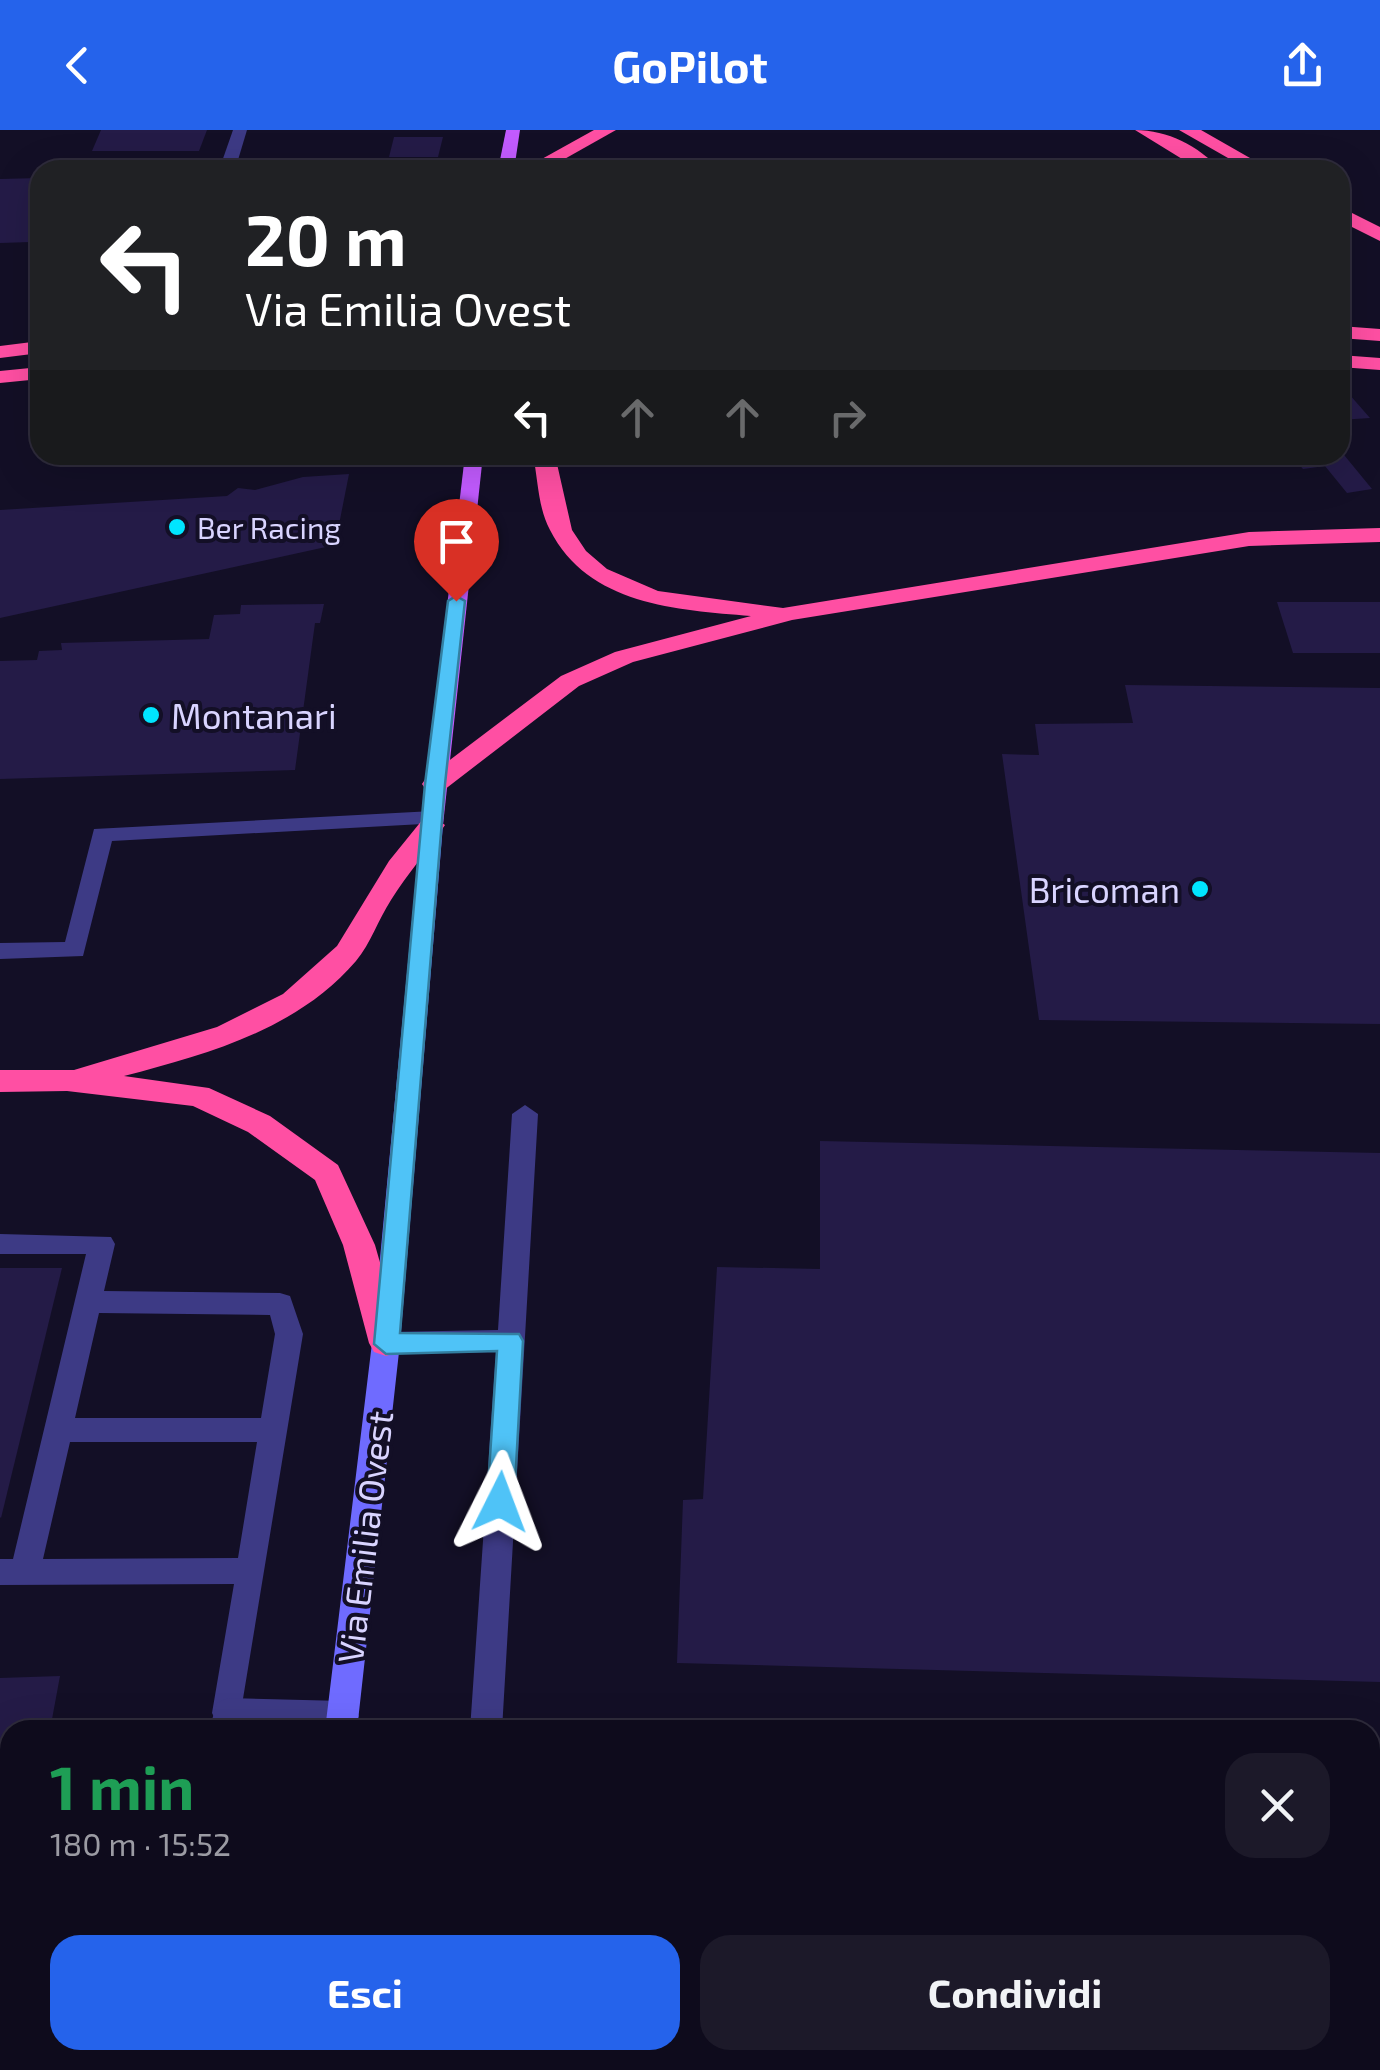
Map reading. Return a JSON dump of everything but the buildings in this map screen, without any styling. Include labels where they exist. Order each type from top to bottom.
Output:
[{"type":"highway","points":[[551,160],[607,130]]},
{"type":"highway","points":[[1144,130],[1198,160]]},
{"type":"highway","points":[[1188,130],[1244,160]]},
{"type":"highway","points":[[1350,218],[1380,235]]},
{"type":"highway","points":[[1350,333],[1380,335]]},
{"type":"highway","points":[[0,350],[30,348]]},
{"type":"highway","points":[[1350,362],[1380,364]]},
{"type":"highway","points":[[0,376],[30,373]]},
{"type":"highway","points":[[546,465],[561,529],[584,564],[600,574],[648,597],[791,613]]},
{"type":"highway","points":[[435,784],[570,681],[624,657],[791,613],[1249,538],[1380,535]]},
{"type":"highway","points":[[67,1080],[160,1057],[220,1036],[297,998],[348,953],[400,864],[432,822]]},
{"type":"highway","points":[[0,1081],[67,1080],[198,1096],[260,1124],[327,1173],[359,1245],[386,1344]]},
{"type":"main road","points":[[508,160],[514,130]]},
{"type":"main road","name":"Via Emilia Ovest","points":[[342,1720],[386,1344],[435,784],[473,465]]},
{"type":"street","points":[[230,160],[240,130]]},
{"type":"street","points":[[0,951],[75,950],[102,834],[432,822]]},
{"type":"street","points":[[487,1720],[526,1114]]},
{"type":"street","points":[[0,1244],[102,1244],[59,1430],[12,1572],[250,1571]]},
{"type":"street","points":[[88,1302],[280,1304],[289,1334],[227,1720]]},
{"type":"street","points":[[386,1344],[510,1341]]},
{"type":"street","points":[[59,1430],[274,1430]]},
{"type":"place","name":"Ber Racing","points":[[177,527]]},
{"type":"place","name":"Montanari","points":[[151,715]]},
{"type":"place","name":"Bricoman","points":[[1200,889]]},
{"type":"route","points":[[456,601],[435,784],[386,1344],[510,1341],[500,1502]]}]
